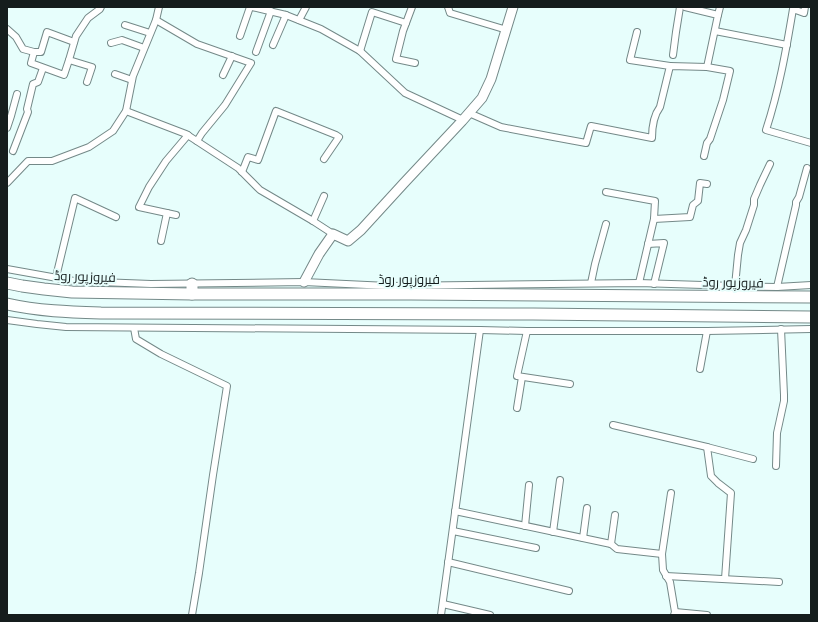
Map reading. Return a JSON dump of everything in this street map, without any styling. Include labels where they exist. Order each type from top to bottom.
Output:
[{"type":"highway","name":"فیروزپور روڈ","points":[[7,283],[72,292],[192,289],[551,295],[811,297]]},
{"type":"highway","points":[[551,284],[551,295]]},
{"type":"highway","points":[[769,297],[769,316]]},
{"type":"highway","points":[[7,304],[64,312],[101,313],[533,314],[811,317]]},
{"type":"street","points":[[34,52],[31,63],[64,75],[76,36],[88,18],[101,7]]},
{"type":"street","points":[[7,183],[28,161],[52,161],[89,147],[113,131],[126,111],[133,76],[156,20],[159,7]]},
{"type":"street","points":[[240,36],[251,7],[274,10],[321,29],[360,51],[404,93],[501,127],[586,143],[591,126],[652,138],[652,130],[660,107],[670,66]]},
{"type":"street","points":[[299,20],[306,7]]},
{"type":"street","points":[[412,7],[403,31],[396,59],[415,63]]},
{"type":"street","points":[[448,7],[450,13],[507,30]]},
{"type":"street","points":[[126,111],[188,135],[238,168],[260,190],[333,234],[348,241],[361,230],[482,98],[491,79],[513,7]]},
{"type":"street","points":[[673,55],[680,7]]},
{"type":"street","points":[[685,7],[718,15]]},
{"type":"street","points":[[708,67],[720,7]]},
{"type":"street","points":[[805,7],[804,12],[793,9],[774,104],[766,130],[811,143]]},
{"type":"street","points":[[256,52],[274,10]]},
{"type":"street","points":[[360,51],[372,12],[406,23]]},
{"type":"street","points":[[273,45],[286,15]]},
{"type":"street","points":[[156,20],[197,44],[251,63],[225,105],[197,141]]},
{"type":"street","points":[[125,25],[150,33]]},
{"type":"street","points":[[7,29],[16,37],[23,49],[34,52],[41,52],[47,32],[74,42]]},
{"type":"street","points":[[715,31],[787,45]]},
{"type":"street","points":[[637,32],[630,60],[670,66],[708,67],[730,71],[723,100],[710,139],[707,143],[704,156]]},
{"type":"street","points":[[112,43],[122,40],[144,48]]},
{"type":"street","points":[[223,75],[232,56]]},
{"type":"street","points":[[68,60],[92,67],[87,82]]},
{"type":"street","points":[[13,151],[28,112],[27,109],[33,84],[38,82],[43,68]]},
{"type":"street","points":[[115,74],[132,80]]},
{"type":"street","points":[[17,94],[7,128],[20,134]]},
{"type":"street","points":[[7,103],[14,104]]},
{"type":"street","points":[[242,172],[248,157],[258,160],[276,111],[339,137],[324,159]]},
{"type":"street","points":[[176,216],[140,207],[148,187],[166,161],[188,135]]},
{"type":"street","points":[[735,286],[740,242],[746,230],[754,205],[754,200],[770,164]]},
{"type":"street","points":[[777,287],[796,202],[799,197],[807,168]]},
{"type":"street","points":[[804,181],[811,183]]},
{"type":"street","points":[[654,219],[690,217],[693,205],[698,201],[700,183],[707,184]]},
{"type":"street","points":[[606,192],[655,201],[654,219],[639,283]]},
{"type":"street","points":[[313,221],[324,196]]},
{"type":"street","points":[[56,277],[75,198],[116,216]]},
{"type":"street","points":[[161,241],[167,213]]},
{"type":"street","points":[[591,283],[606,224]]},
{"type":"street","points":[[304,282],[319,254],[333,234]]},
{"type":"street","points":[[648,244],[664,243],[654,284]]},
{"type":"street","points":[[7,269],[74,281],[151,284],[192,289],[304,282],[388,286],[639,283],[777,287],[811,283]]},
{"type":"street","points":[[7,320],[66,327],[134,328],[527,331],[707,331],[811,329]]},
{"type":"street","points":[[134,328],[136,339],[161,354],[227,386],[192,615]]},
{"type":"street","points":[[776,466],[777,433],[784,401],[781,329]]},
{"type":"street","points":[[442,615],[480,330]]},
{"type":"street","points":[[527,331],[517,376],[570,384]]},
{"type":"street","points":[[700,369],[707,331]]},
{"type":"street","points":[[517,408],[522,377]]},
{"type":"street","points":[[613,425],[753,459]]},
{"type":"street","points":[[707,447],[711,476],[731,493],[725,579]]},
{"type":"street","points":[[553,532],[560,480]]},
{"type":"street","points":[[525,526],[529,485]]},
{"type":"street","points":[[671,493],[662,554],[663,570],[670,582],[675,613],[707,615]]},
{"type":"street","points":[[584,538],[587,508]]},
{"type":"street","points":[[455,511],[611,544],[617,549],[662,554]]},
{"type":"street","points":[[611,544],[615,515]]},
{"type":"street","points":[[453,531],[536,548]]},
{"type":"street","points":[[448,562],[569,591]]},
{"type":"street","points":[[666,576],[779,582]]},
{"type":"street","points":[[443,604],[490,615]]}]
